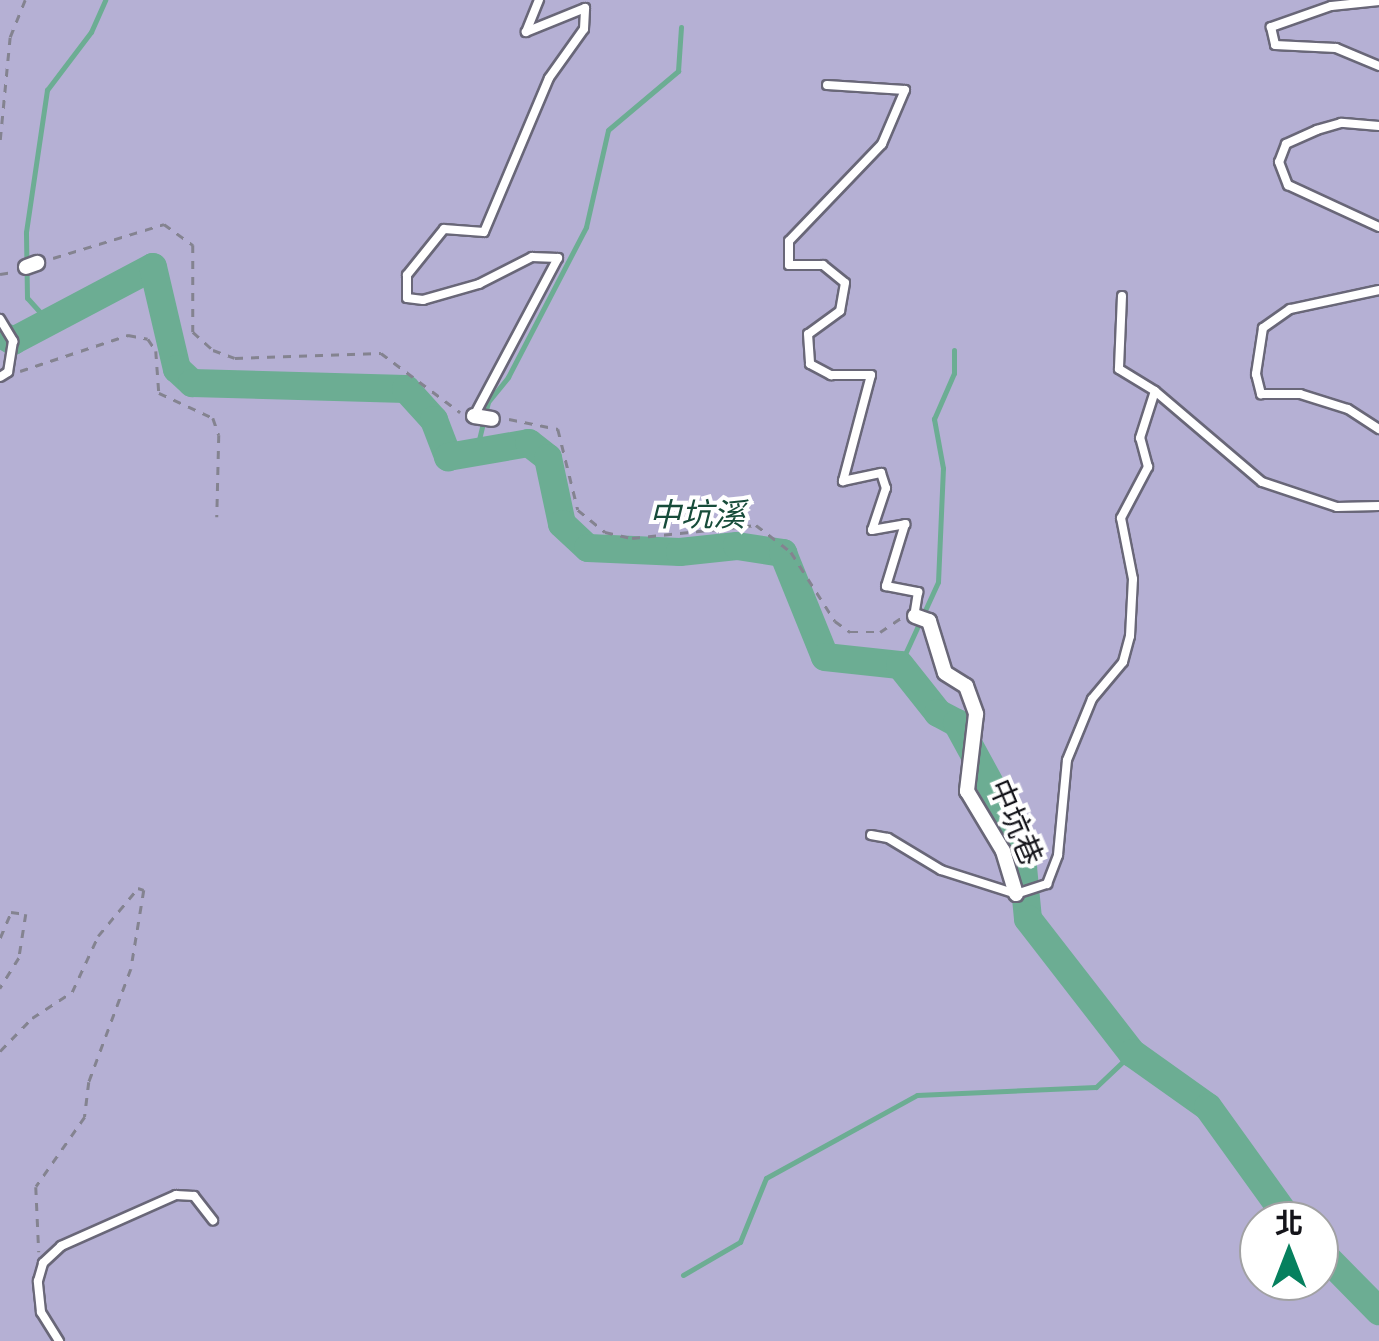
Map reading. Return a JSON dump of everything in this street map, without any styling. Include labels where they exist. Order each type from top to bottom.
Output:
[{"type":"street","points":[[474,416],[492,419]]},
{"type":"street","name":"中坑巷","points":[[919,618],[945,672],[966,686],[976,714],[967,791],[1003,850],[1016,894]]},
{"type":"lane","points":[[474,416],[558,258],[532,256],[479,284],[423,300],[407,298],[407,274],[444,229],[484,232],[549,78],[584,29],[586,8],[526,32],[539,0]]},
{"type":"lane","points":[[1379,1],[1332,6],[1270,27],[1275,45],[1336,48],[1379,66]]},
{"type":"lane","points":[[827,85],[905,90],[882,144],[789,241],[789,265],[823,265],[845,283],[840,312],[808,334],[810,364],[831,375],[871,375],[842,481],[881,474],[886,488],[872,530],[905,524],[886,586],[918,592],[919,618]]},
{"type":"lane","points":[[1379,126],[1342,122],[1317,130],[1286,144],[1279,162],[1288,185],[1379,227]]},
{"type":"lane","points":[[1379,290],[1290,309],[1264,328],[1256,374],[1261,394],[1300,394],[1348,409],[1379,429]]},
{"type":"lane","points":[[1122,296],[1119,369],[1155,391],[1262,482],[1338,507],[1379,506]]},
{"type":"lane","points":[[0,318],[13,341],[4,374]]},
{"type":"lane","points":[[871,835],[888,838],[941,870],[1016,894],[1047,884],[1058,855],[1067,760],[1092,699],[1123,662],[1130,636],[1134,578],[1120,518],[1148,467],[1140,438],[1155,391]]},
{"type":"lane","points":[[60,1341],[40,1312],[43,1264],[92,1228],[176,1195],[194,1196],[213,1220]]},
{"type":"path","points":[[0,140],[10,38],[25,0]]},
{"type":"path","points":[[31,265],[164,224],[194,245],[194,332],[212,350],[235,358],[381,353],[448,404],[474,416]]},
{"type":"path","points":[[4,374],[128,336],[148,340],[156,352],[159,393],[213,418],[219,434],[217,517]]},
{"type":"path","points":[[492,419],[558,429],[578,510],[605,532],[632,538],[756,525],[790,552],[835,622],[850,632],[880,632],[919,618]]},
{"type":"path","points":[[0,1051],[32,1018],[72,992],[98,936],[138,888],[144,890],[131,968],[89,1082],[85,1116],[36,1187],[43,1264]]},
{"type":"path","points":[[0,938],[11,912],[26,914],[19,958],[0,989]]},
{"type":"shaded area","points":[[0,0],[1379,0],[1379,1341],[0,1341]]},
{"type":"waterway","points":[[48,321],[27,298],[26,232],[47,90],[91,32],[105,0]]},
{"type":"waterway","points":[[476,452],[488,402],[508,377],[586,227],[608,130],[678,71],[681,27]]},
{"type":"waterway","name":"中坑溪","points":[[0,334],[13,341],[153,267],[177,369],[192,383],[406,389],[434,420],[448,457],[529,443],[548,458],[562,524],[588,548],[680,552],[737,546],[783,553],[825,657],[900,665],[938,713],[957,723],[1006,813],[1023,867],[1028,919],[1132,1053],[1208,1107],[1276,1201]]},
{"type":"waterway","points":[[900,665],[938,582],[943,468],[934,419],[954,373],[954,350]]},
{"type":"waterway","points":[[683,1275],[740,1242],[766,1178],[917,1095],[1096,1087],[1132,1053]]},
{"type":"waterway","name":"中坑溪","points":[[1339,1270],[1379,1311]]}]
